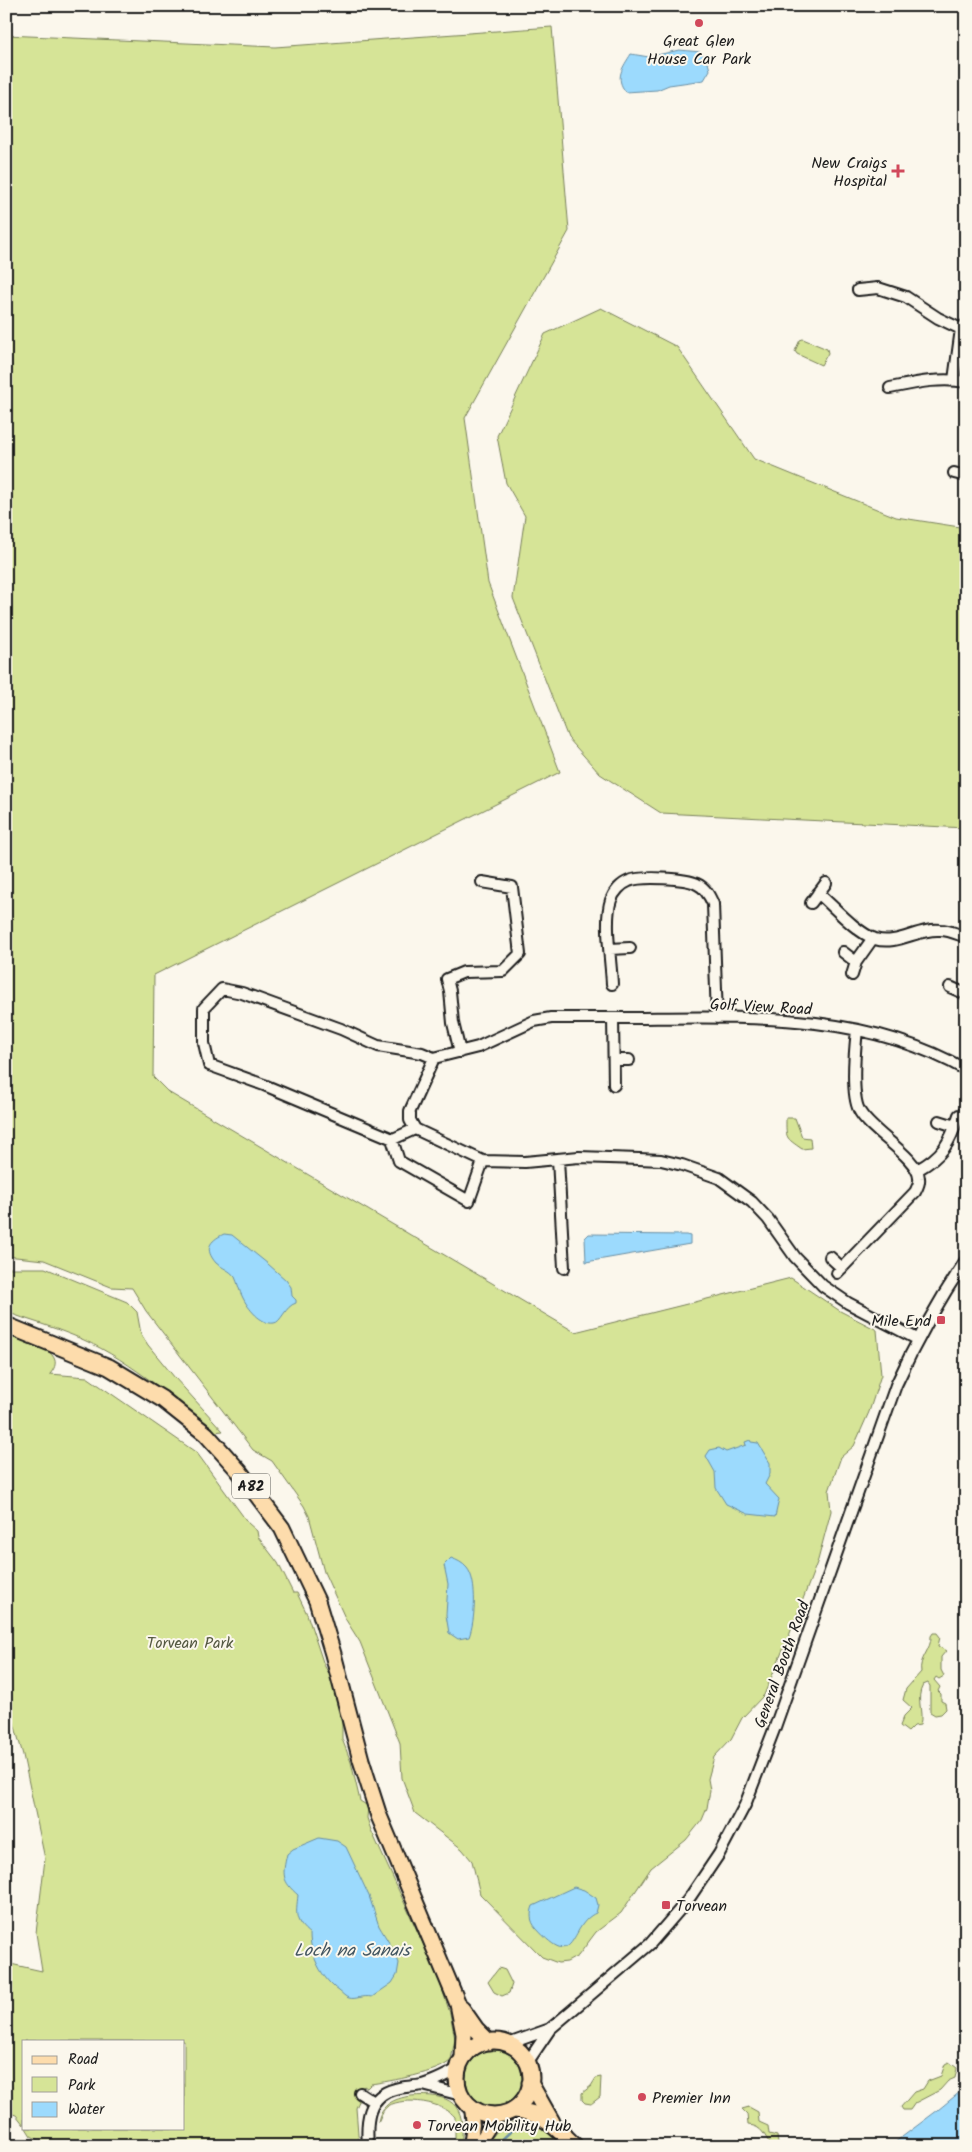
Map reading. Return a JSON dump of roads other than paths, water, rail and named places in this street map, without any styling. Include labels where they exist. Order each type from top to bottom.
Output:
[{"type":"highway","name":"A82","points":[[6,1325],[109,1367],[162,1399],[206,1434],[239,1471],[282,1528],[317,1601],[368,1786],[393,1852],[458,2004],[476,2029],[489,2042]]},
{"type":"highway","name":"A82","points":[[458,2004],[464,2034],[461,2063]]},
{"type":"highway","points":[[530,2083],[522,2103],[513,2110],[496,2116],[487,2115],[470,2108],[461,2096],[458,2087],[461,2063],[475,2046],[489,2042],[508,2044],[522,2055],[527,2063],[530,2083],[552,2123]]},
{"type":"highway","points":[[513,2110],[523,2110],[541,2116],[552,2123],[575,2146]]},
{"type":"main road","points":[[470,2108],[473,2125],[470,2146]]},
{"type":"main road","points":[[476,2146],[496,2116]]},
{"type":"street","points":[[858,290],[878,288],[906,297],[938,318],[964,327],[954,380]]},
{"type":"street","points":[[890,388],[918,382],[954,380],[966,382]]},
{"type":"street","points":[[954,473],[966,476]]},
{"type":"street","points":[[612,984],[608,913],[611,898],[619,887],[630,880],[642,878],[686,881],[698,884],[708,893],[713,904],[717,1018]]},
{"type":"street","points":[[460,1052],[453,1023],[449,982],[447,979],[464,972],[503,971],[520,954],[512,887],[482,882]]},
{"type":"street","points":[[811,903],[826,883]]},
{"type":"street","points":[[818,893],[863,933],[873,938],[884,941],[894,940],[939,930],[966,938]]},
{"type":"street","points":[[852,975],[856,962],[873,938]]},
{"type":"street","points":[[610,949],[630,948]]},
{"type":"street","points":[[843,952],[856,962]]},
{"type":"street","points":[[950,987],[965,992]]},
{"type":"street","points":[[415,1129],[392,1138],[264,1085],[209,1065],[204,1043],[204,1008],[222,989],[242,993],[341,1029],[378,1046],[422,1053],[434,1058],[428,1067],[410,1112],[410,1120],[415,1129],[483,1161],[525,1162],[579,1157],[661,1160],[699,1170],[719,1178],[752,1202],[768,1219],[795,1257],[823,1286],[848,1303],[917,1339]]},
{"type":"street","name":"Golf View Road","points":[[434,1058],[478,1047],[534,1021],[551,1018],[779,1019],[880,1034],[921,1048],[966,1070]]},
{"type":"street","points":[[613,1018],[614,1085]]},
{"type":"street","points":[[830,1257],[839,1270],[915,1192],[919,1178],[917,1170],[860,1112],[856,1096],[856,1030]]},
{"type":"street","points":[[614,1060],[629,1060]]},
{"type":"street","points":[[917,1170],[938,1157],[946,1147],[959,1115]]},
{"type":"street","points":[[939,1121],[955,1126]]},
{"type":"street","points":[[392,1138],[399,1161],[469,1202],[483,1161]]},
{"type":"street","points":[[558,1159],[564,1268]]},
{"type":"street","name":"General Booth Road","points":[[527,2063],[550,2029],[650,1944],[688,1900],[719,1854],[745,1805],[838,1553],[896,1385],[917,1339],[941,1297],[966,1260]]},
{"type":"street","name":"General Booth Road","points":[[508,2044],[550,2029]]},
{"type":"street","points":[[368,2146],[368,2120],[374,2102],[380,2096],[393,2089],[423,2085],[461,2063]]},
{"type":"street","points":[[423,2085],[461,2096]]},
{"type":"street","points":[[360,2094],[374,2102]]},
{"type":"water","points":[[679,50],[701,52],[707,59],[710,70],[704,80],[669,85],[657,90],[626,92],[622,87],[621,73],[631,54],[649,57]]},
{"type":"water","points":[[224,1234],[232,1235],[268,1264],[291,1287],[292,1296],[296,1303],[289,1307],[277,1322],[269,1323],[260,1319],[248,1306],[240,1293],[235,1277],[212,1258],[209,1250],[210,1246]]},
{"type":"water","points":[[589,1234],[686,1235],[690,1236],[690,1244],[586,1262],[585,1238]]},
{"type":"water","points":[[750,1440],[751,1442],[758,1443],[770,1463],[770,1474],[765,1484],[779,1499],[775,1517],[748,1514],[726,1504],[716,1488],[715,1472],[706,1456],[710,1450],[719,1448],[726,1452],[746,1445],[745,1442]]},
{"type":"water","points":[[451,1558],[467,1568],[473,1582],[474,1592],[473,1622],[469,1637],[458,1639],[449,1633],[446,1615],[448,1584],[444,1565]]},
{"type":"water","name":"Loch na Sanais","points":[[319,1838],[337,1841],[346,1847],[369,1896],[379,1926],[399,1963],[397,1975],[392,1983],[372,1997],[349,1998],[327,1980],[318,1966],[312,1950],[310,1934],[301,1925],[297,1917],[298,1895],[289,1886],[284,1873],[287,1854],[293,1849]]},
{"type":"water","points":[[574,1887],[584,1890],[596,1898],[598,1905],[596,1913],[587,1919],[571,1943],[566,1947],[559,1947],[549,1941],[536,1928],[531,1917],[532,1909],[533,1906]]},
{"type":"water","points":[[966,2087],[964,2145],[890,2146],[938,2110]]},
{"type":"waterway","points":[[495,2146],[511,2131]]},
{"type":"place","name":"Great Glen House Car Park","points":[[699,23]]},
{"type":"place","name":"New Craigs Hospital","points":[[898,171]]},
{"type":"place","name":"Mile End","points":[[941,1320]]},
{"type":"place","name":"Torvean","points":[[666,1905]]},
{"type":"place","name":"Premier Inn","points":[[642,2097]]},
{"type":"place","name":"Torvean Mobility Hub","points":[[417,2125]]},
{"type":"park label","name":"Torvean Park","points":[[190,1642]]}]
